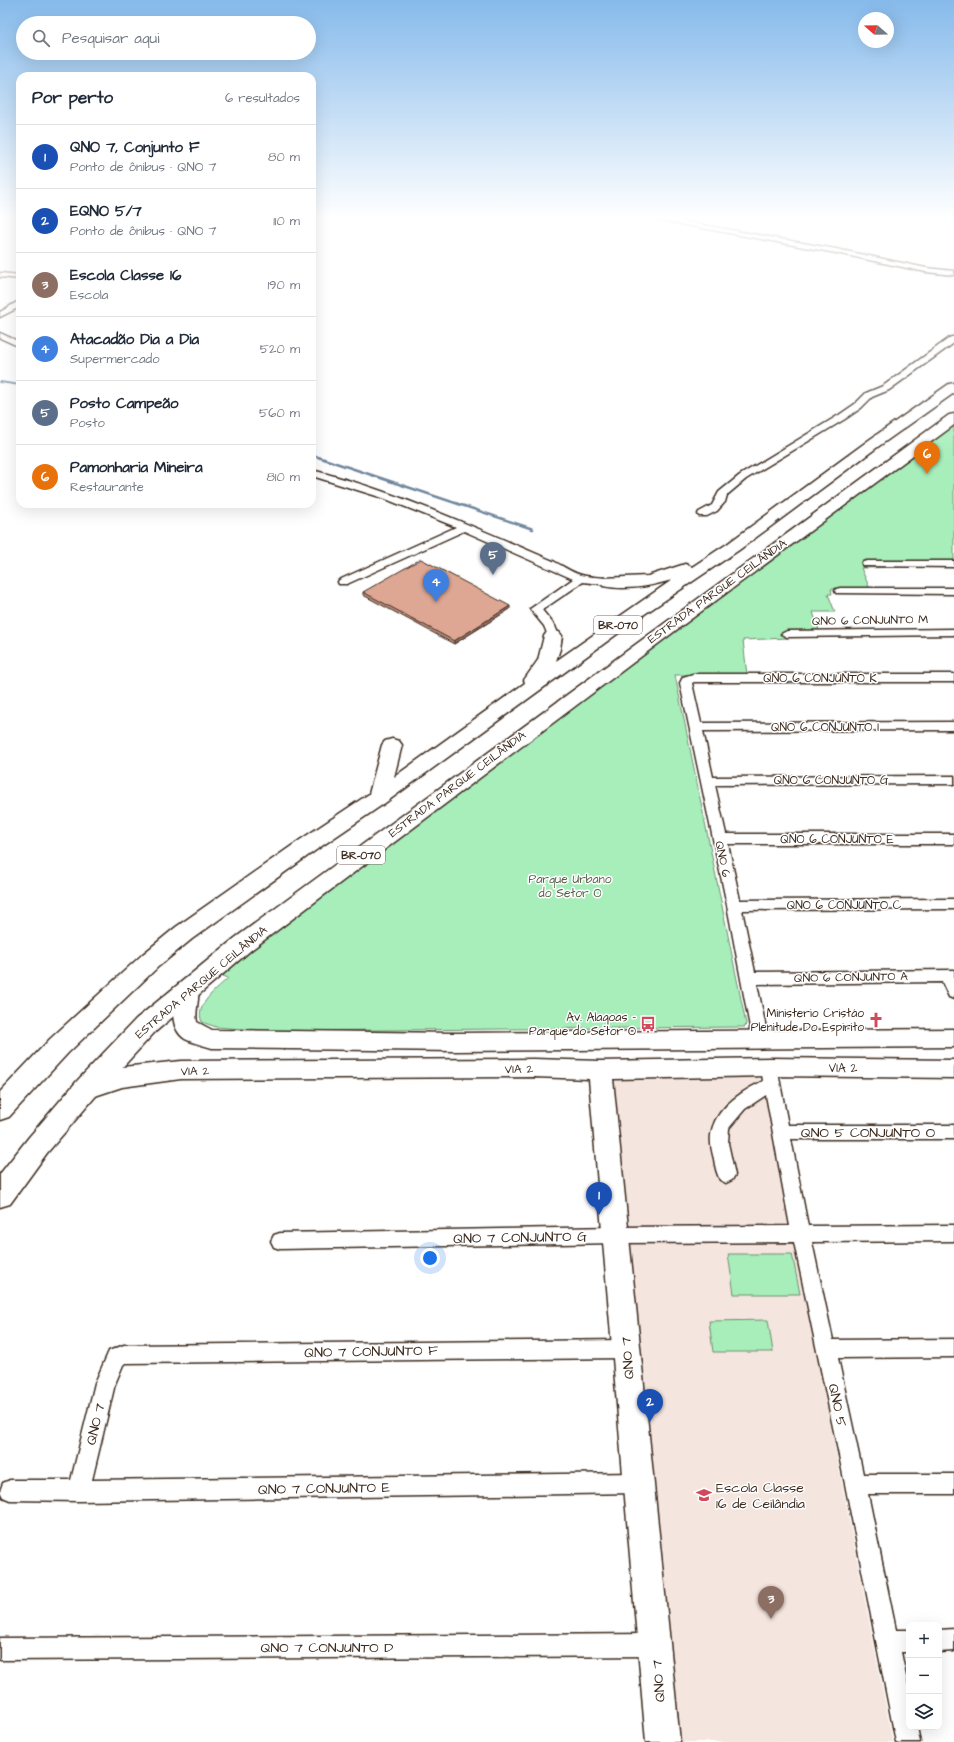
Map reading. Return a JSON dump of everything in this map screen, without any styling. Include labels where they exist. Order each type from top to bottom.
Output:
[{"type":"highway","name":"BR-070","points":[[0,1109],[58,1046],[151,960],[184,933],[378,798],[640,609],[733,547],[874,443],[954,387]]},
{"type":"highway","name":"ESTRADA PARQUE CEILÂNDIA","points":[[0,1195],[38,1145],[86,1089],[145,1026],[243,944],[761,558],[951,422]]},
{"type":"highway","points":[[609,582],[632,583],[651,581],[669,576],[687,568],[730,539],[750,528],[766,523]]},
{"type":"highway","points":[[733,547],[736,554],[741,556],[761,558]]},
{"type":"highway","points":[[506,705],[542,671],[552,648],[553,636]]},
{"type":"highway","points":[[378,798],[392,745]]},
{"type":"main road","points":[[188,990],[184,1014],[187,1027],[193,1032],[212,1039],[533,1041],[760,1038],[954,1038]]},
{"type":"main road","points":[[533,1041],[525,1046],[523,1053],[524,1061],[534,1068]]},
{"type":"main road","name":"VIA 2","points":[[86,1089],[122,1077],[181,1070],[534,1068],[771,1076],[954,1069]]},
{"type":"main road","name":"QNO 7","points":[[600,1070],[663,1742]]},
{"type":"street","points":[[0,315],[16,306]]},
{"type":"street","points":[[0,335],[16,344]]},
{"type":"street","points":[[703,514],[718,507],[722,494],[737,481],[848,413],[869,395],[886,388],[954,339]]},
{"type":"street","points":[[316,474],[386,496],[464,527],[581,579],[609,582]]},
{"type":"street","points":[[343,582],[464,527]]},
{"type":"street","points":[[867,564],[954,564]]},
{"type":"street","points":[[553,636],[549,626],[536,609],[581,579]]},
{"type":"street","points":[[840,591],[954,591]]},
{"type":"street","name":"QNO 6 CONJUNTO M","points":[[787,634],[954,632]]},
{"type":"street","name":"QNO 6 CONJUNTO K","points":[[687,680],[693,678],[954,678]]},
{"type":"street","name":"QNO 6","points":[[687,680],[686,682],[695,727],[734,905],[760,1038]]},
{"type":"street","name":"QNO 6 CONJUNTO I","points":[[695,727],[954,726]]},
{"type":"street","name":"QNO 6 CONJUNTO G","points":[[707,780],[954,780]]},
{"type":"street","name":"QNO 6 CONJUNTO E","points":[[719,839],[954,839]]},
{"type":"street","name":"QNO 6 CONJUNTO C","points":[[734,905],[954,904]]},
{"type":"street","points":[[951,976],[954,993]]},
{"type":"street","name":"QNO 6 CONJUNTO A","points":[[748,978],[951,976]]},
{"type":"street","points":[[726,1175],[719,1134],[727,1116],[756,1092],[771,1076]]},
{"type":"street","name":"QNO 5","points":[[771,1076],[801,1234],[855,1484],[908,1742]]},
{"type":"street","name":"QNO 5 CONJUNTO O","points":[[781,1132],[954,1132]]},
{"type":"street","name":"QNO 7 CONJUNTO G","points":[[280,1241],[616,1235],[954,1233]]},
{"type":"street","points":[[826,1350],[954,1348]]},
{"type":"street","name":"QNO 7 CONJUNTO F","points":[[116,1358],[124,1354],[626,1349]]},
{"type":"street","name":"QNO 7","points":[[79,1491],[105,1383],[116,1358]]},
{"type":"street","name":"QNO 7 CONJUNTO E","points":[[10,1490],[79,1491],[638,1483]]},
{"type":"street","points":[[855,1484],[954,1484]]},
{"type":"street","points":[[942,1640],[954,1640]]},
{"type":"street","points":[[887,1641],[906,1641]]},
{"type":"street","name":"QNO 7 CONJUNTO D","points":[[0,1649],[654,1646]]},
{"type":"shaded area","points":[[756,1075],[763,1082],[893,1742],[676,1742],[609,1085],[614,1076]]},
{"type":"green space","name":"Parque Urbano do Setor O","points":[[954,426],[954,566],[861,568],[870,589],[831,589],[832,594],[828,594],[835,612],[813,612],[819,630],[786,631],[788,638],[743,640],[747,675],[675,675],[746,1024],[745,1027],[268,1031],[216,1027],[202,1022],[200,1016],[204,1004],[213,992],[228,978],[223,976],[233,960],[647,651]]},
{"type":"green space","points":[[728,1254],[792,1254],[800,1294],[734,1294]]},
{"type":"green space","points":[[768,1320],[773,1352],[713,1352],[709,1321]]},
{"type":"building","points":[[421,559],[510,606],[454,641],[363,592]]},
{"type":"waterway","points":[[0,382],[16,384]]},
{"type":"waterway","points":[[316,456],[533,529]]},
{"type":"place","name":"Pamonharia Mineira","points":[[927,474]]},
{"type":"place","name":"Posto Campeão","points":[[493,575]]},
{"type":"place","name":"Atacadão Dia a Dia","points":[[436,602]]},
{"type":"place","name":"Ministerio Cristáo Plenitude Do Espirito","points":[[876,1020]]},
{"type":"place","name":"Av. Alagoas - Parque do Setor O","points":[[648,1024]]},
{"type":"place","name":"QNO 7, Conjunto F","points":[[599,1215]]},
{"type":"place","name":"EQNO 5/7","points":[[650,1422]]},
{"type":"place","name":"Escola Classe 16 de Ceilândia","points":[[704,1495]]},
{"type":"place","name":"Escola Classe 16","points":[[771,1619]]}]
